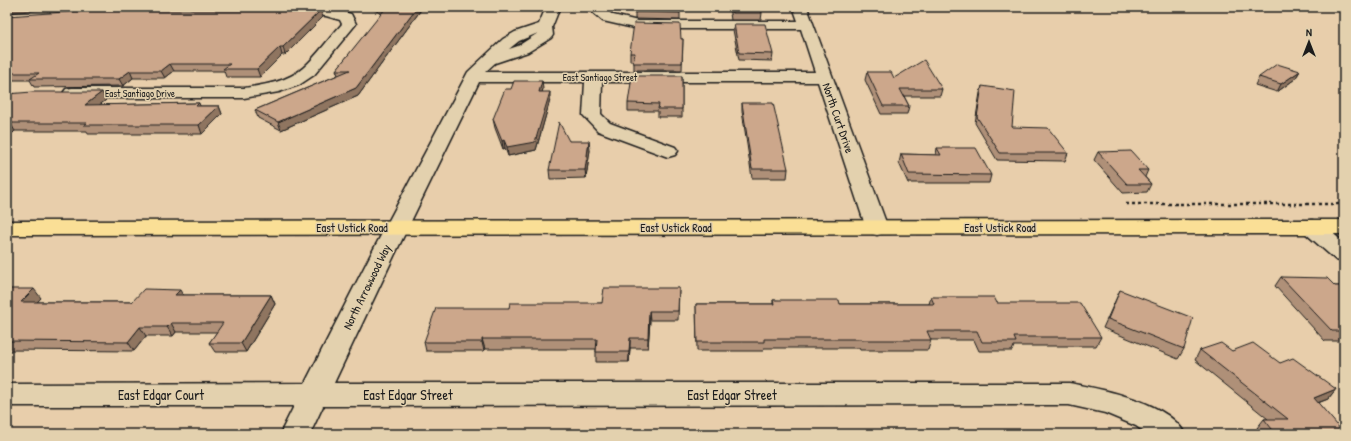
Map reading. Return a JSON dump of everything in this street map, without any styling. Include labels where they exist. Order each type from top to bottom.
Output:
[{"type":"main road","name":"East Ustick Road","points":[[7,228],[1343,228]]},
{"type":"street","name":"North Arrowwood Way","points":[[295,434],[396,228],[476,72],[503,44],[525,32],[545,27],[553,7]]},
{"type":"street","name":"North Curt Drive","points":[[800,7],[823,77],[877,228]]},
{"type":"street","points":[[597,10],[608,18],[638,25],[806,25]]},
{"type":"street","name":"East Santiago Drive","points":[[60,93],[244,92],[273,88],[293,81],[308,72],[349,24],[346,18],[335,13],[321,11],[279,11]]},
{"type":"street","name":"East Santiago Street","points":[[473,77],[823,77]]},
{"type":"street","points":[[594,77],[592,115],[604,128],[668,151]]},
{"type":"street","points":[[1312,227],[1344,255]]},
{"type":"street","name":"East Edgar Street","points":[[314,395],[1069,394],[1109,402],[1146,417],[1170,434]]},
{"type":"street","name":"East Edgar Court","points":[[7,395],[314,395]]},
{"type":"path","points":[[1126,204],[1344,204]]},
{"type":"building","points":[[380,7],[417,7],[356,88],[278,122],[255,110],[350,70],[336,70],[385,9]]},
{"type":"building","points":[[636,7],[680,7],[680,13],[635,12]]},
{"type":"building","points":[[731,7],[760,7],[762,13],[732,13]]},
{"type":"building","points":[[93,10],[321,10],[283,47],[280,47],[257,69],[223,69],[230,64],[170,64],[161,71],[130,71],[119,79],[30,79],[39,73],[7,73],[7,16]]},
{"type":"building","points":[[634,23],[680,24],[681,39],[683,39],[682,63],[633,63],[635,53],[630,53]]},
{"type":"building","points":[[734,24],[765,24],[773,54],[739,53]]},
{"type":"building","points":[[924,60],[942,89],[900,89],[909,106],[883,106],[867,72],[891,72],[894,78]]},
{"type":"building","points":[[1277,64],[1300,71],[1281,84],[1259,77]]},
{"type":"building","points":[[632,76],[682,76],[682,109],[658,109],[659,104],[628,103]]},
{"type":"building","points":[[514,81],[542,81],[539,92],[550,92],[535,142],[507,147],[504,140],[502,141],[493,119],[505,89],[511,89]]},
{"type":"building","points":[[982,86],[1015,91],[1012,127],[1048,128],[1068,153],[1000,153],[977,117]]},
{"type":"building","points":[[32,92],[102,92],[85,105],[199,103],[196,106],[219,106],[199,125],[84,125],[87,123],[10,123],[7,125],[7,94]]},
{"type":"building","points":[[742,103],[773,103],[788,169],[752,169]]},
{"type":"building","points":[[559,122],[569,141],[589,141],[585,170],[549,170]]},
{"type":"building","points":[[937,148],[976,148],[991,175],[909,174],[901,154],[941,155]]},
{"type":"building","points":[[1131,151],[1148,170],[1138,170],[1151,184],[1127,184],[1098,152]]},
{"type":"building","points":[[1281,277],[1327,278],[1335,286],[1344,286],[1344,331],[1332,331]]},
{"type":"building","points":[[604,288],[679,288],[678,311],[649,311],[648,338],[630,338],[629,352],[596,352],[597,339],[482,339],[482,342],[424,342],[436,308],[509,308],[510,303],[602,303]]},
{"type":"building","points":[[7,289],[34,289],[21,302],[132,302],[144,289],[180,290],[175,295],[271,295],[241,343],[209,343],[223,323],[171,323],[167,327],[140,327],[128,342],[7,341]]},
{"type":"building","points":[[1120,290],[1193,318],[1184,349],[1108,319]]},
{"type":"building","points":[[931,297],[994,297],[997,303],[1080,303],[1101,337],[1014,337],[1016,342],[982,342],[977,331],[927,331],[931,340],[764,339],[764,342],[697,342],[696,304],[774,304],[773,300],[839,300],[840,304],[934,304]]},
{"type":"building","points":[[1221,343],[1232,351],[1253,343],[1280,363],[1293,358],[1336,389],[1314,398],[1344,434],[1276,434],[1264,419],[1288,419],[1200,350]]}]
